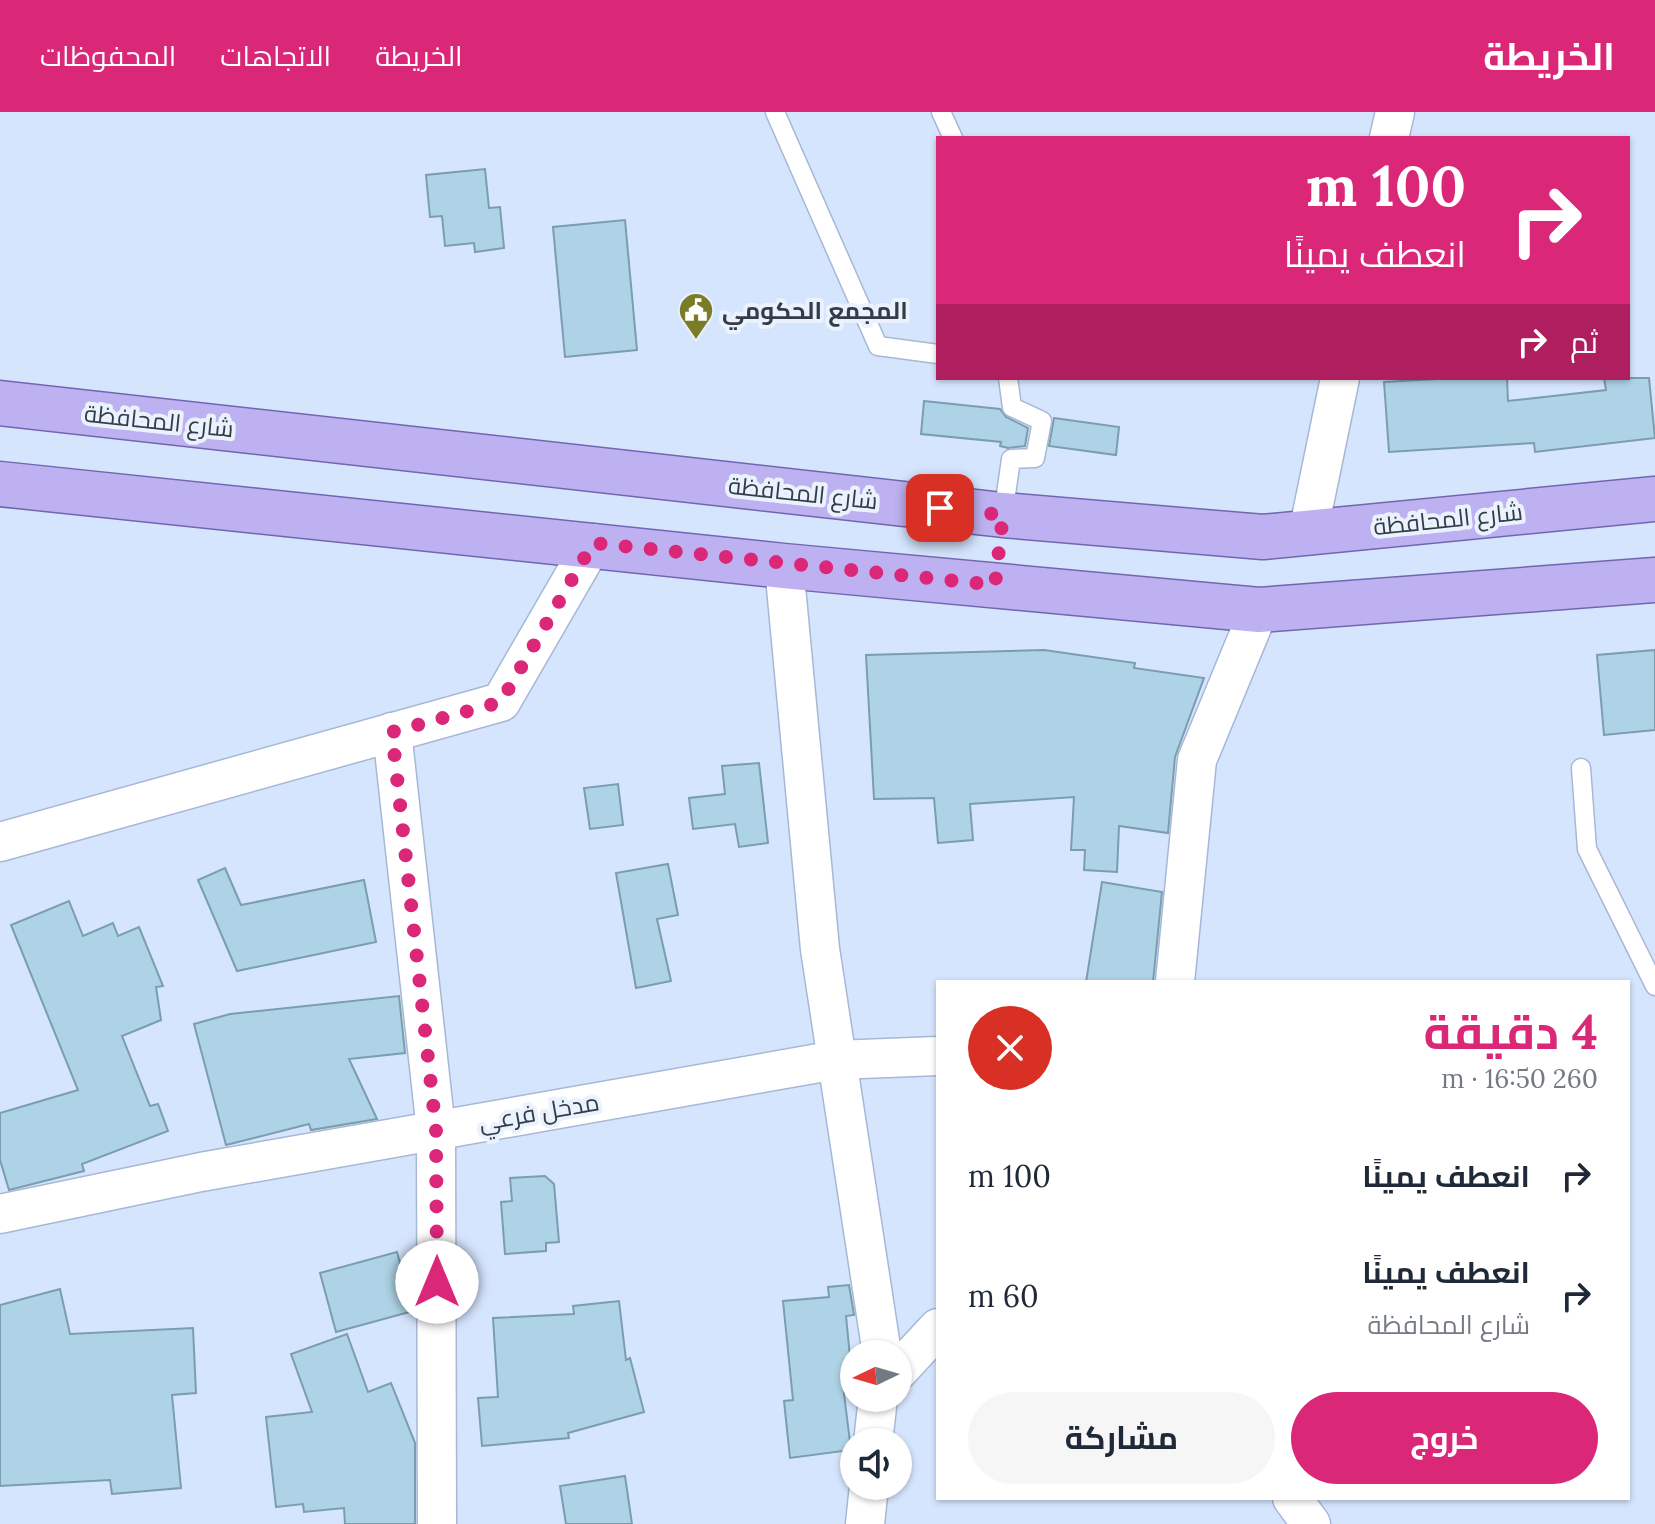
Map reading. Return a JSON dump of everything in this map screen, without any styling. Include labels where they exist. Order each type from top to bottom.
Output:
[{"type":"main road","name":"شارع المحافظة","points":[[0,403],[1003,515],[1263,537],[1655,499]]},
{"type":"main road","points":[[0,484],[593,543],[784,566],[1259,610],[1655,580]]},
{"type":"main road","points":[[995,585],[1003,515]]},
{"type":"street","points":[[1389,136],[1395,112]]},
{"type":"street","points":[[1308,533],[1340,380]]},
{"type":"street","points":[[0,842],[501,702],[593,543]]},
{"type":"street","points":[[784,566],[820,949],[880,1340]]},
{"type":"street","points":[[1175,980],[1197,760],[1259,610]]},
{"type":"street","points":[[392,732],[436,1130],[437,1524]]},
{"type":"street","name":"مدخل فرعي","points":[[0,1214],[201,1172],[836,1060],[936,1056]]},
{"type":"street","points":[[912,1356],[936,1330]]},
{"type":"street","points":[[865,1524],[868,1500]]},
{"type":"street","points":[[1293,1500],[1311,1524]]},
{"type":"lane","points":[[775,112],[878,346],[936,354]]},
{"type":"lane","points":[[941,112],[952,136]]},
{"type":"lane","points":[[1003,515],[1011,459],[1035,458],[1042,421],[1012,407],[1008,380]]},
{"type":"lane","points":[[1581,768],[1587,849],[1655,986]]},
{"type":"building","points":[[485,169],[489,208],[500,207],[504,248],[475,252],[474,243],[445,246],[442,216],[430,217],[426,175]]},
{"type":"building","points":[[625,220],[637,350],[565,357],[553,227]]},
{"type":"building","points":[[1649,378],[1655,438],[1535,452],[1534,443],[1389,452],[1384,382],[1507,380],[1508,401],[1606,390],[1604,380]]},
{"type":"building","points":[[924,401],[1000,409],[1006,417],[1028,428],[1025,446],[1008,448],[1000,446],[1001,442],[921,434]]},
{"type":"building","points":[[1054,418],[1119,427],[1116,455],[1049,446]]},
{"type":"building","points":[[1044,650],[1135,663],[1134,668],[1204,678],[1175,757],[1168,833],[1119,826],[1117,872],[1084,870],[1085,850],[1071,850],[1074,797],[970,804],[973,840],[938,843],[934,798],[874,799],[866,655]]},
{"type":"building","points":[[1655,650],[1655,730],[1604,735],[1597,655]]},
{"type":"building","points":[[759,763],[768,843],[739,847],[735,824],[693,829],[689,798],[725,794],[722,766]]},
{"type":"building","points":[[618,784],[623,825],[590,829],[584,788]]},
{"type":"building","points":[[668,864],[678,915],[657,919],[671,981],[636,988],[616,873]]},
{"type":"building","points":[[225,868],[241,905],[364,880],[376,942],[237,971],[198,880]]},
{"type":"building","points":[[1102,882],[1162,892],[1153,980],[1086,980]]},
{"type":"building","points":[[69,901],[83,936],[113,923],[118,936],[139,927],[163,986],[156,987],[161,1020],[122,1036],[150,1106],[158,1104],[168,1131],[82,1164],[84,1171],[9,1190],[0,1160],[0,1113],[78,1090],[11,925]]},
{"type":"building","points":[[399,996],[405,1053],[349,1059],[377,1119],[311,1130],[309,1124],[226,1145],[194,1024],[230,1014]]},
{"type":"building","points":[[545,1176],[554,1184],[559,1242],[546,1243],[546,1251],[505,1254],[501,1202],[512,1201],[510,1178]]},
{"type":"building","points":[[397,1252],[413,1311],[336,1332],[320,1273]]},
{"type":"building","points":[[849,1285],[854,1315],[846,1316],[848,1340],[840,1340],[840,1412],[846,1412],[848,1428],[840,1428],[840,1451],[790,1458],[784,1401],[793,1400],[783,1301],[829,1297],[828,1287]]},
{"type":"building","points":[[60,1289],[70,1334],[193,1328],[196,1393],[172,1395],[181,1488],[112,1494],[110,1480],[0,1486],[0,1305]]},
{"type":"building","points":[[619,1301],[626,1360],[630,1358],[644,1412],[568,1433],[569,1438],[482,1446],[478,1398],[498,1397],[493,1318],[574,1314],[573,1306]]},
{"type":"building","points":[[347,1334],[368,1392],[391,1383],[415,1443],[415,1524],[345,1524],[344,1508],[304,1512],[303,1504],[276,1507],[266,1417],[312,1412],[291,1354]]},
{"type":"building","points":[[625,1476],[632,1524],[566,1524],[560,1486]]},
{"type":"place","name":"المجمع الحكومي","points":[[696,341]]},
{"type":"route","points":[[437,1282],[436,1130],[392,732],[501,702],[593,543],[784,566],[995,585],[1003,515],[940,508]]}]
